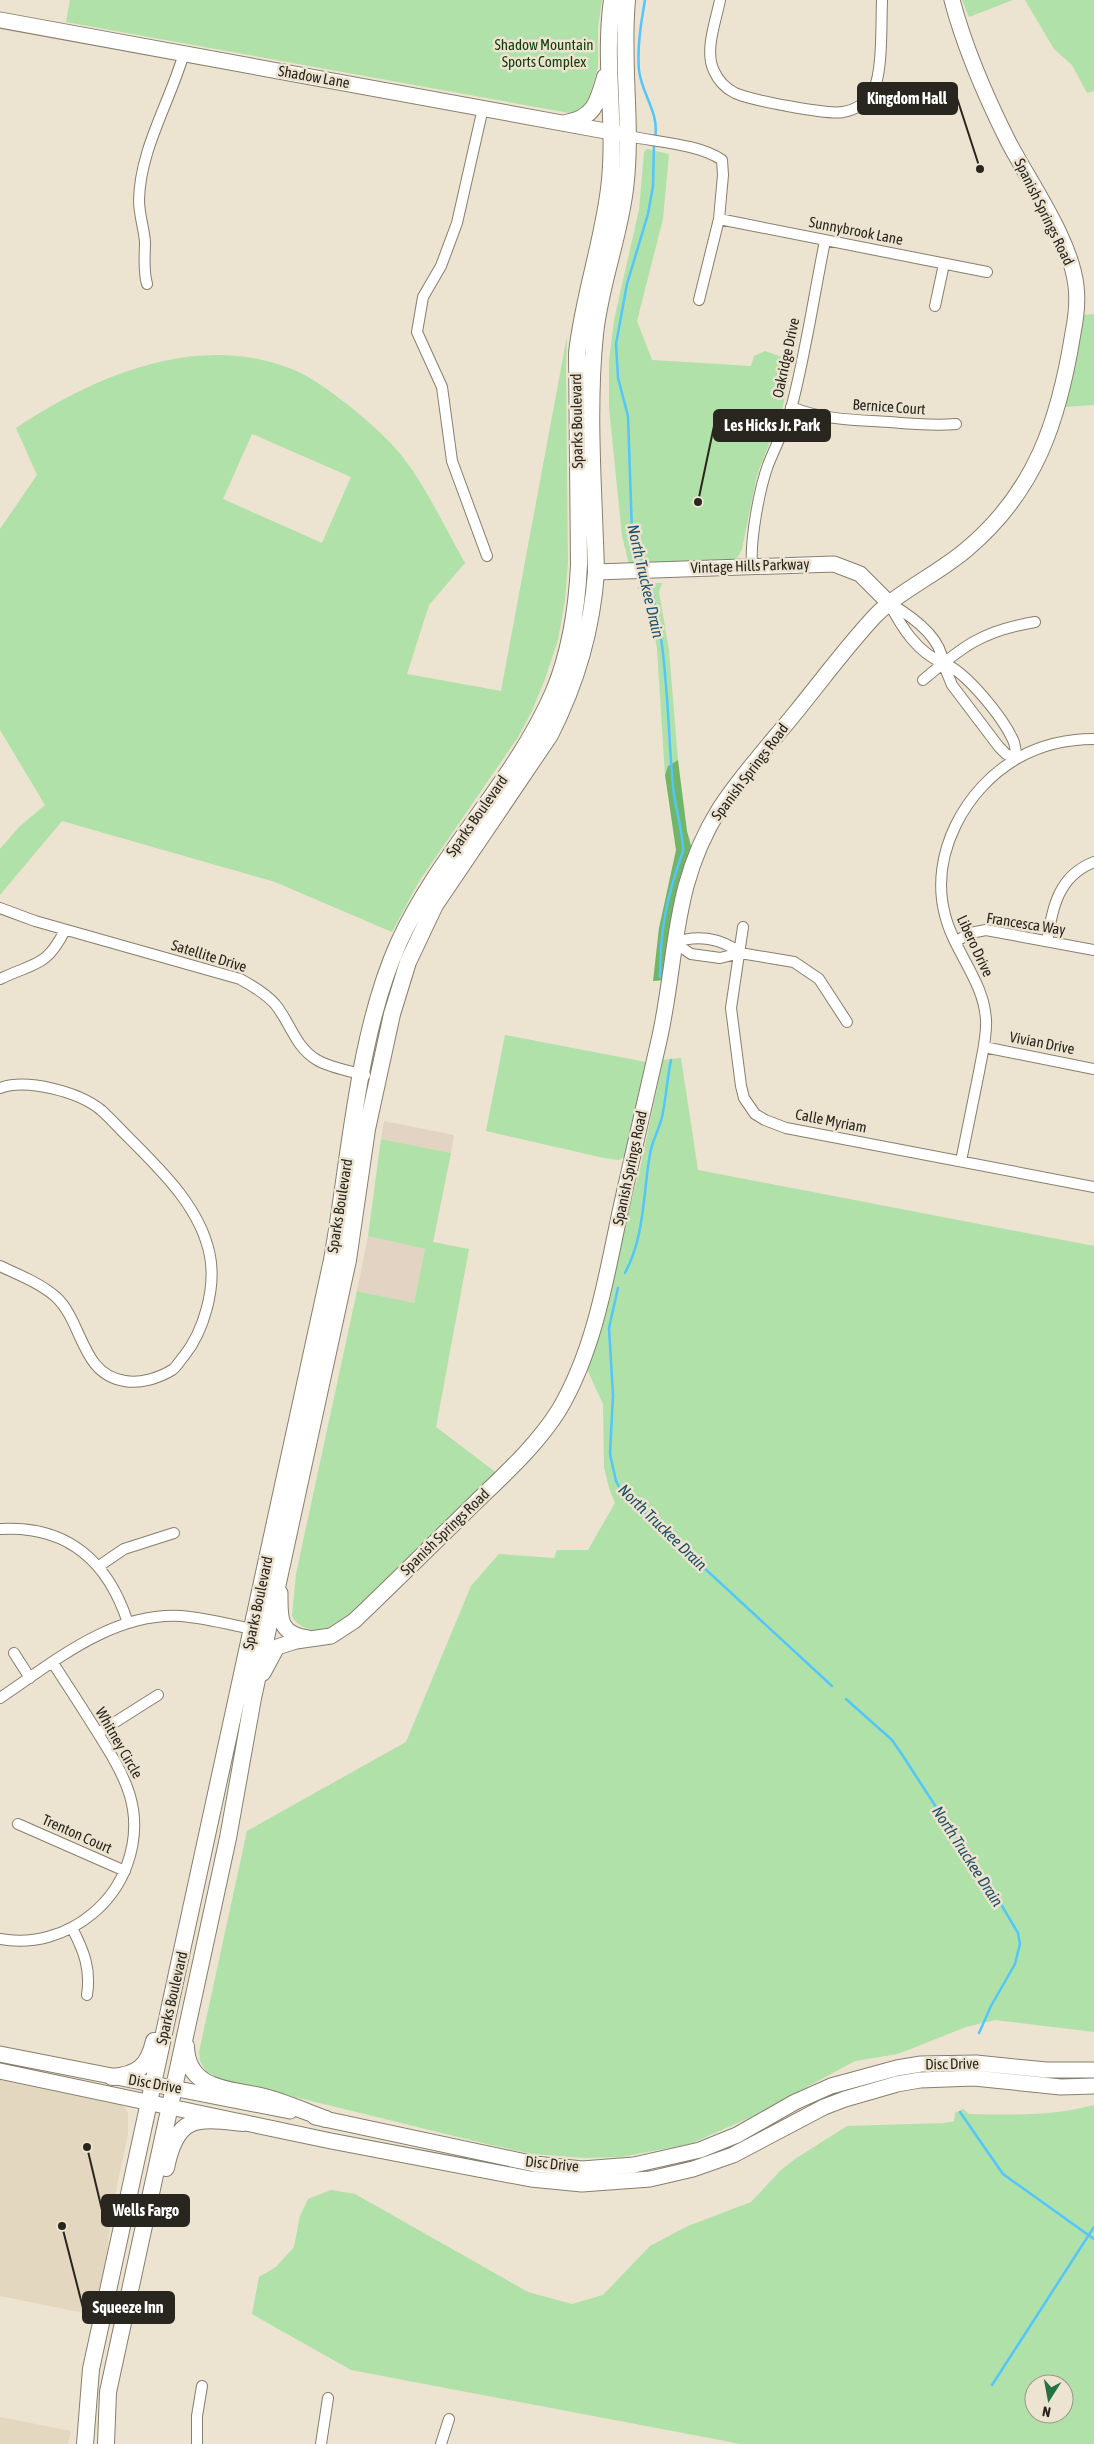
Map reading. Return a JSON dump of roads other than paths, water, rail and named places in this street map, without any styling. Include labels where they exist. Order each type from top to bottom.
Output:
[{"type":"main road","name":"Sparks Boulevard","points":[[84,2444],[91,2370],[332,1260],[352,1125],[378,1003],[398,944],[427,889],[523,750],[540,720],[554,690],[572,625],[579,565],[577,362],[580,326],[609,190],[611,132],[608,65],[612,0]]},
{"type":"main road","name":"Sparks Boulevard","points":[[106,2444],[108,2392],[236,1793],[254,1693],[353,1236],[368,1129],[399,989],[417,941],[435,905],[535,760],[563,708],[584,650],[594,597],[596,572],[592,392],[595,332],[625,189],[628,136],[624,56],[627,0]]},
{"type":"main road","points":[[566,123],[578,121],[592,111],[608,65]]},
{"type":"main road","points":[[572,625],[581,609],[587,582],[596,572],[587,564],[584,469],[577,418]]},
{"type":"main road","points":[[236,1793],[240,1727],[257,1640],[252,1629],[258,1626],[262,1620],[285,1528],[301,1481]]},
{"type":"main road","points":[[112,2077],[134,2073],[149,2057],[161,2009],[182,1953]]},
{"type":"main road","points":[[186,2030],[188,2065],[202,2080],[220,2088],[267,2098],[326,2119]]},
{"type":"main road","points":[[137,2257],[156,2216],[168,2157],[185,2128],[194,2121],[203,2119],[243,2123]]},
{"type":"street","points":[[720,0],[710,52],[713,71],[718,80],[726,87],[742,95],[834,113],[860,106],[874,90],[878,73],[882,0]]},
{"type":"street","name":"Spanish Springs Road","points":[[254,1693],[268,1661],[277,1647],[289,1642],[331,1636],[341,1631],[397,1580],[526,1452],[553,1418],[571,1387],[592,1331],[606,1277],[660,1032],[670,980],[677,920],[687,877],[708,828],[722,805],[874,617],[889,603],[966,550],[1001,517],[1025,485],[1043,448],[1057,406],[1069,358],[1076,310],[1076,285],[1069,256],[982,86],[968,51],[952,0]]},
{"type":"street","name":"Shadow Lane","points":[[0,20],[566,123],[628,136]]},
{"type":"street","points":[[147,284],[144,274],[145,239],[140,216],[141,180],[155,133],[184,53]]},
{"type":"street","points":[[483,108],[457,223],[441,266],[423,297],[417,332],[442,387],[452,461],[488,556]]},
{"type":"street","points":[[628,136],[711,153],[722,160],[719,220],[699,300]]},
{"type":"street","name":"Sunnybrook Lane","points":[[719,220],[987,272]]},
{"type":"street","name":"Oakridge Drive","points":[[752,566],[752,544],[765,474],[792,407],[825,241]]},
{"type":"street","points":[[935,306],[944,264]]},
{"type":"street","name":"Bernice Court","points":[[792,407],[820,416],[836,418],[933,425],[956,424]]},
{"type":"street","name":"Vintage Hills Parkway","points":[[596,572],[820,563],[844,566],[868,580],[889,603],[916,621],[942,653],[943,663],[952,685],[999,747],[1006,754],[1016,759]]},
{"type":"street","name":"Vintage Hills Parkway","points":[[889,603],[903,629],[925,654],[963,674],[1012,738],[1016,759]]},
{"type":"street","points":[[923,680],[966,644],[988,634],[1035,622]]},
{"type":"street","name":"Libero Drive","points":[[961,1161],[984,1047],[986,1019],[981,995],[955,942],[945,916],[941,891],[946,848],[952,832],[966,808],[990,780],[1016,759],[1054,744],[1094,739]]},
{"type":"street","points":[[1047,941],[1054,905],[1062,886],[1076,871],[1094,862]]},
{"type":"street","name":"Satellite Drive","points":[[0,908],[65,930],[240,979],[253,986],[275,1005],[298,1042],[308,1053],[329,1066],[378,1078]]},
{"type":"street","name":"Calle Myriam","points":[[743,927],[731,1018],[741,1086],[744,1098],[755,1114],[786,1128],[1094,1187]]},
{"type":"street","points":[[0,979],[41,963],[57,946],[65,930]]},
{"type":"street","name":"Francesca Way","points":[[955,942],[970,933],[986,930],[1094,950]]},
{"type":"street","points":[[674,943],[692,937],[723,942],[740,953]]},
{"type":"street","points":[[674,943],[691,954],[720,958],[740,953],[784,960],[803,967],[819,979],[847,1022]]},
{"type":"street","name":"Vivian Drive","points":[[984,1047],[1094,1069]]},
{"type":"street","points":[[0,1088],[31,1085],[58,1090],[100,1109],[160,1169],[193,1213],[210,1255],[212,1274],[209,1300],[193,1345],[173,1370],[144,1382],[124,1382],[105,1373],[92,1363],[70,1314],[56,1297],[38,1284],[0,1266]]},
{"type":"street","points":[[0,1529],[31,1530],[61,1539],[87,1555],[99,1566],[114,1586],[128,1623]]},
{"type":"street","points":[[99,1566],[124,1549],[140,1542],[174,1533]]},
{"type":"street","points":[[280,1576],[281,1623],[293,1634],[314,1639]]},
{"type":"street","points":[[0,1698],[93,1638],[128,1623],[160,1616],[179,1616],[252,1629]]},
{"type":"street","points":[[14,1653],[30,1678]]},
{"type":"street","name":"Whitney Circle","points":[[0,1939],[38,1939],[72,1928],[97,1910],[109,1898],[125,1872],[134,1839],[133,1806],[123,1774],[53,1663]]},
{"type":"street","points":[[98,1733],[158,1695]]},
{"type":"street","name":"Trenton Court","points":[[18,1824],[125,1872]]},
{"type":"street","points":[[72,1928],[86,1956],[89,1982],[87,1995]]},
{"type":"street","name":"Disc Drive","points":[[0,2054],[112,2077],[174,2087],[535,2164],[582,2168],[607,2167],[658,2160],[700,2150],[737,2135],[795,2102],[831,2086],[897,2068],[921,2064],[976,2063],[1046,2070],[1094,2070]]},
{"type":"street","name":"Disc Drive","points":[[0,2071],[148,2101],[169,2108],[243,2123],[557,2183],[607,2183],[650,2179],[713,2162],[733,2155],[824,2107],[853,2096],[897,2084],[920,2080],[974,2078],[1061,2087],[1094,2086]]},
{"type":"street","points":[[197,2444],[197,2416],[202,2386]]},
{"type":"street","points":[[321,2444],[328,2398]]},
{"type":"street","points":[[441,2444],[449,2419]]},
{"type":"waterway","points":[[645,0],[639,44],[639,70],[640,79],[655,120],[655,138]]},
{"type":"waterway","name":"North Truckee Drain","points":[[643,566],[632,533],[628,416],[618,378],[616,344],[627,284],[648,214],[653,186],[654,143]]},
{"type":"waterway","name":"North Truckee Drain","points":[[647,576],[654,600],[663,653],[673,787],[683,851],[673,883],[663,928],[660,977]]},
{"type":"waterway","name":"North Truckee Drain","points":[[625,1273],[632,1259],[640,1229],[650,1154],[662,1117],[671,1060]]},
{"type":"waterway","name":"North Truckee Drain","points":[[618,1288],[609,1328],[613,1395],[610,1454],[616,1481],[622,1492],[832,1686]]},
{"type":"waterway","name":"North Truckee Drain","points":[[846,1699],[892,1740],[971,1861],[978,1876],[995,1894],[1018,1933],[1020,1944],[1015,1964],[991,2006],[979,2033]]},
{"type":"waterway","name":"North Truckee Drain","points":[[960,2112],[1003,2174],[1094,2239]]},
{"type":"waterway","points":[[992,2385],[1094,2227]]},
{"type":"place","name":"Kingdom Hall","points":[[980,169]]},
{"type":"place","name":"Les Hicks Jr. Park","points":[[698,502]]},
{"type":"place","name":"Wells Fargo","points":[[87,2147]]},
{"type":"place","name":"Squeeze Inn","points":[[62,2226]]},
{"type":"park label","name":"Shadow Mountain Sports Complex","points":[[544,54]]}]
